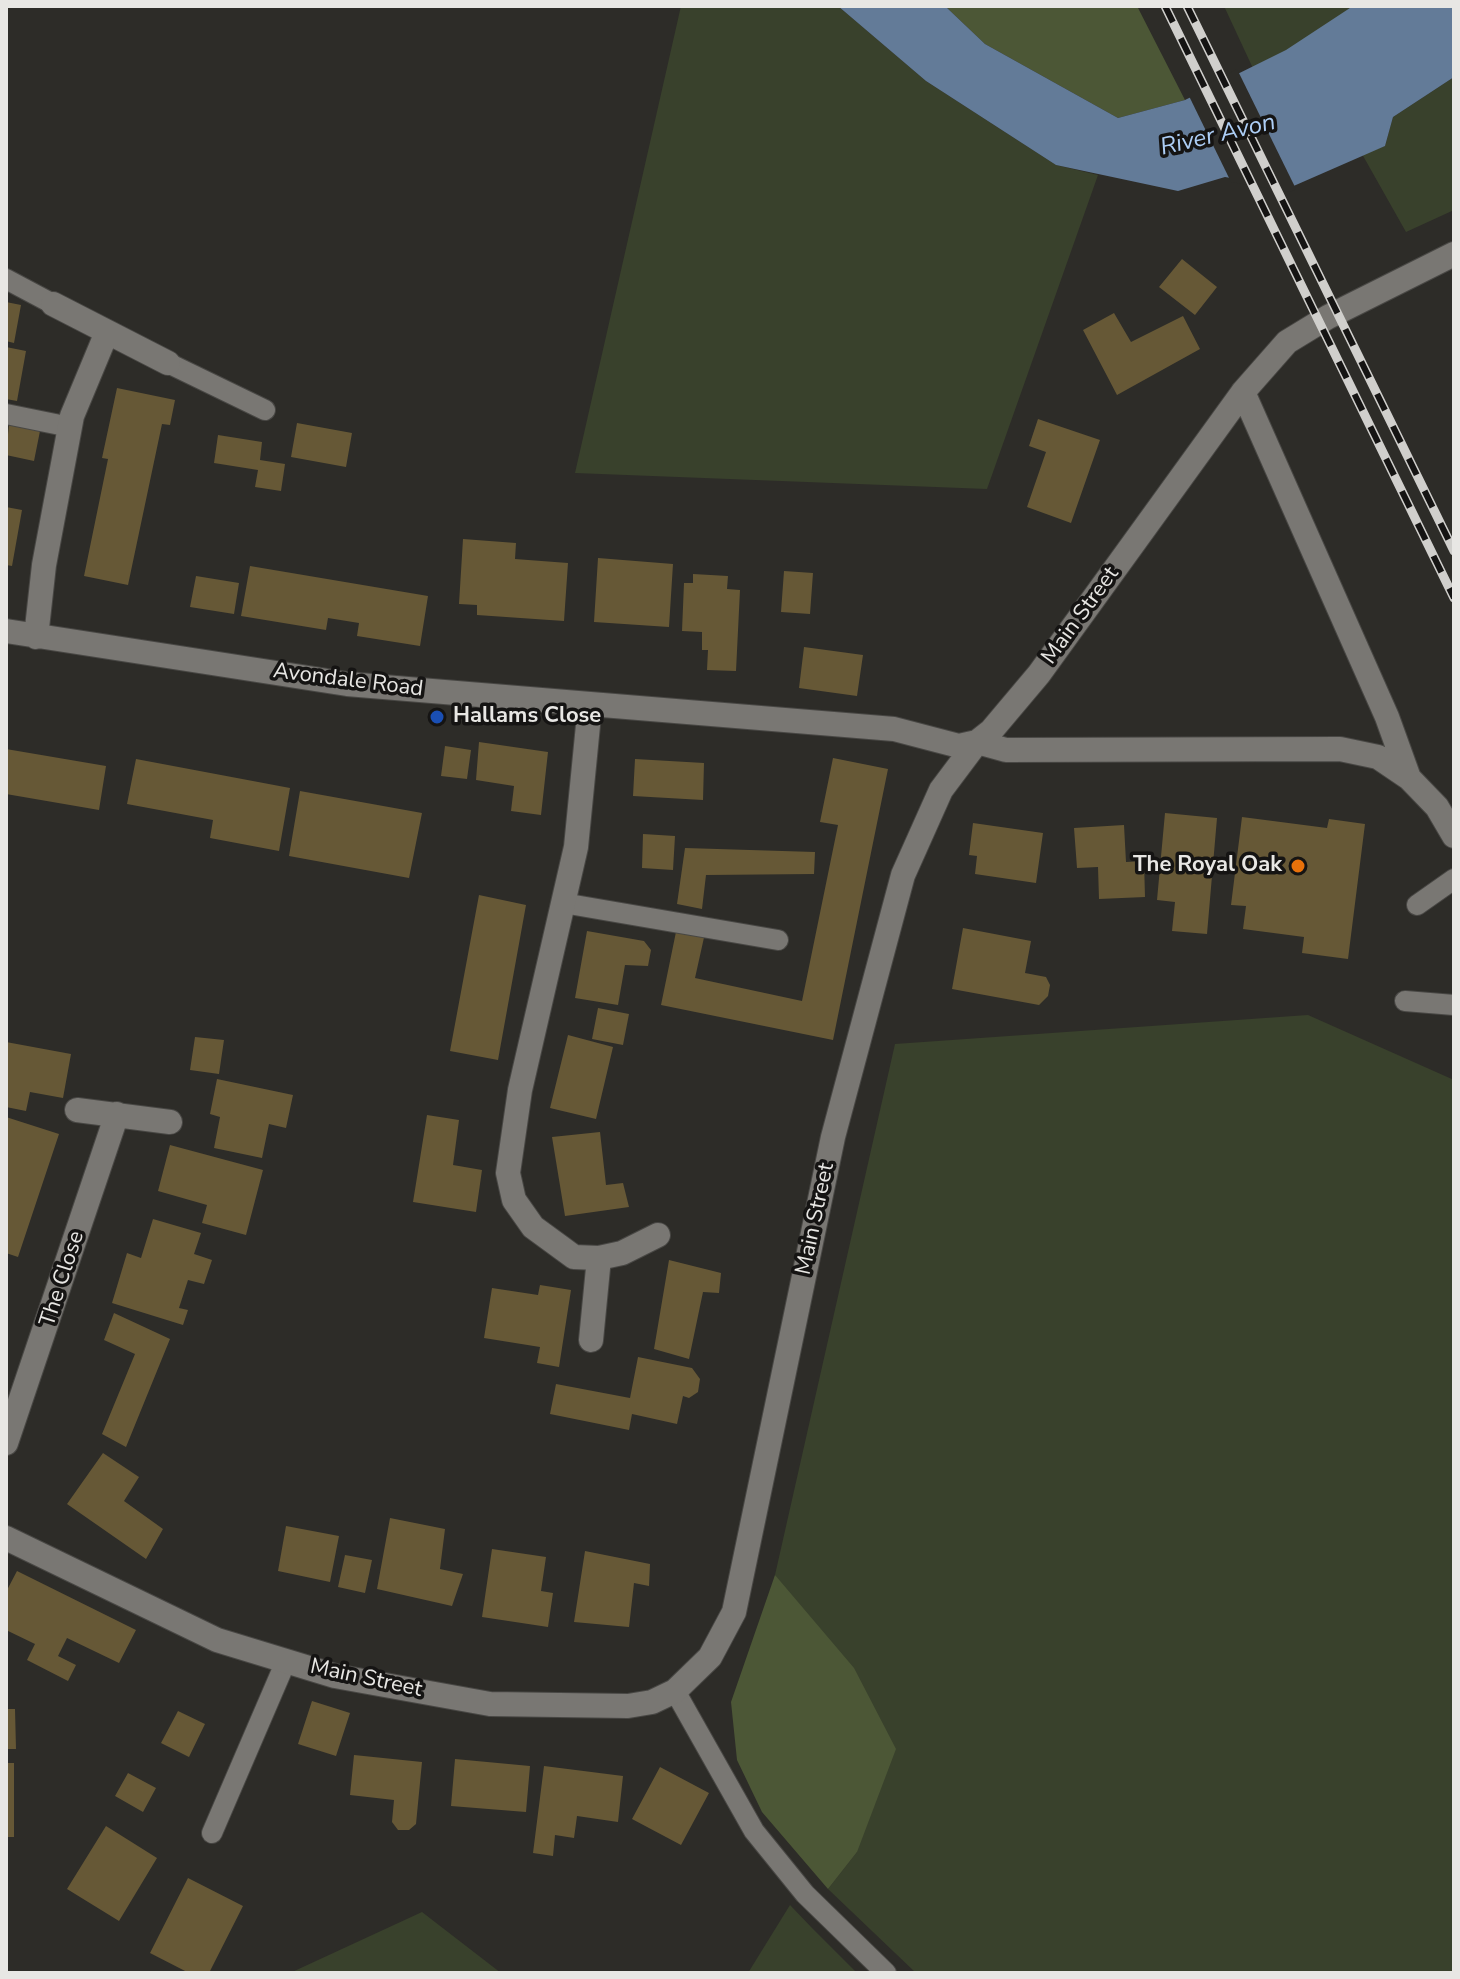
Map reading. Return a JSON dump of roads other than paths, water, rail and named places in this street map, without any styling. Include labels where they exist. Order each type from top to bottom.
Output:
[{"type":"street","name":"Main Street","points":[[6,1538],[217,1640],[335,1676],[490,1704],[628,1706],[652,1702],[675,1691],[710,1657],[734,1612],[833,1137],[903,875],[941,790],[977,742],[991,731],[1039,674],[1243,392],[1287,342],[1328,317],[1454,254]]},
{"type":"street","points":[[53,304],[168,363]]},
{"type":"street","points":[[36,637],[44,565],[70,427],[107,332]]},
{"type":"street","points":[[1243,392],[1387,717],[1409,778],[1437,807],[1454,836]]},
{"type":"street","name":"Avondale Road","points":[[6,631],[347,684],[894,729],[959,746],[977,742],[1006,750],[1340,749],[1378,757],[1409,778]]},
{"type":"street","points":[[590,705],[576,847],[520,1090],[508,1173],[514,1200],[533,1227],[574,1257],[599,1258],[622,1253],[658,1235]]},
{"type":"street","points":[[77,1110],[170,1122]]},
{"type":"street","name":"The Close","points":[[6,1443],[117,1114]]},
{"type":"street","points":[[591,1340],[599,1258]]},
{"type":"lane","points":[[6,279],[53,304]]},
{"type":"lane","points":[[168,363],[265,410]]},
{"type":"lane","points":[[6,414],[70,427]]},
{"type":"lane","points":[[1417,905],[1454,879]]},
{"type":"lane","points":[[563,903],[778,940]]},
{"type":"lane","points":[[1405,1001],[1454,1005]]},
{"type":"lane","points":[[212,1833],[286,1661]]},
{"type":"lane","points":[[675,1691],[754,1831],[805,1894],[886,1973]]},
{"type":"water","name":"River Avon","points":[[838,6],[945,6],[985,44],[1118,118],[1185,100],[1286,50],[1353,6],[1454,6],[1454,77],[1393,117],[1385,146],[1289,188],[1225,177],[1178,191],[1056,165],[926,81]]},
{"type":"railway","points":[[1165,6],[1454,598]]},
{"type":"railway","points":[[1187,6],[1454,551]]},
{"type":"place","name":"Hallams Close","points":[[437,717]]},
{"type":"place","name":"The Royal Oak","points":[[1298,866]]}]
